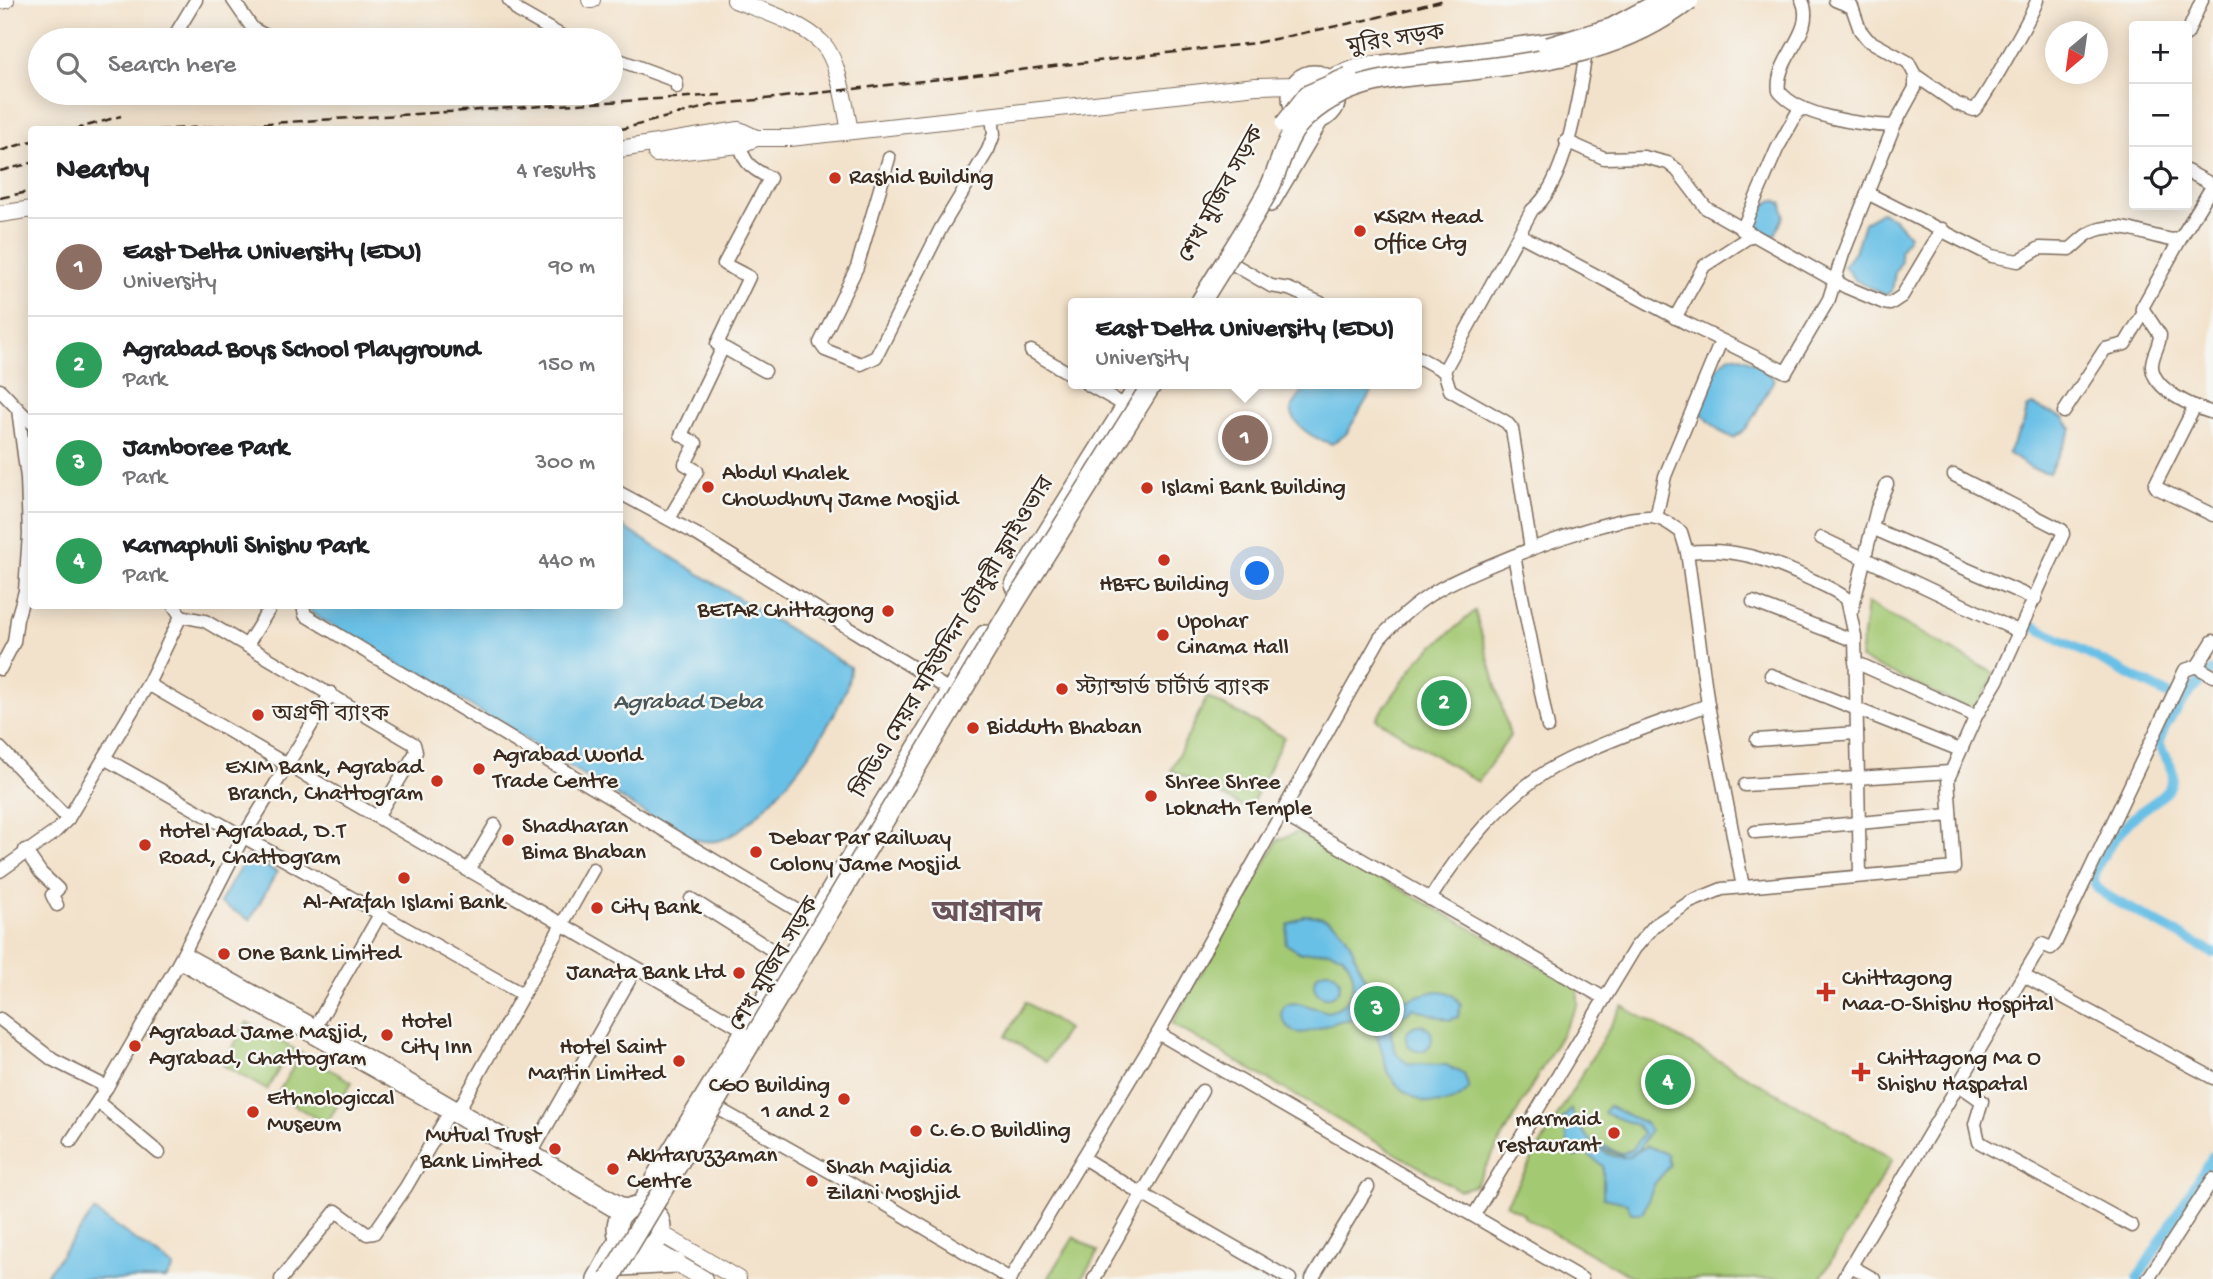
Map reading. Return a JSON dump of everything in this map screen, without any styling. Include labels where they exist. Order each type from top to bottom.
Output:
[{"type":"highway","points":[[1192,298],[1233,230],[1285,124],[1308,95],[1361,73],[1551,47],[1612,28],[1664,0]]},
{"type":"highway","name":"মুরিং সড়ক","points":[[1327,80],[1350,71],[1376,66],[1588,39],[1615,32],[1674,0]]},
{"type":"highway","points":[[1203,298],[1269,188],[1298,124],[1325,101],[1344,90],[1390,78],[1481,69],[1595,50],[1626,39],[1667,17],[1689,0]]},
{"type":"highway","points":[[1312,75],[1327,80],[1334,88],[1336,100],[1330,112],[1319,118],[1306,118],[1296,109],[1292,97],[1296,85],[1312,75]]},
{"type":"highway","name":"শেখ মুজিব সড়ক","points":[[1192,298],[1272,168],[1296,109]]},
{"type":"highway","name":"শেখ মুজিব সড়ক","points":[[1212,298],[1319,118]]},
{"type":"highway","name":"শেখ মুজিব সড়ক","points":[[597,1279],[638,1226],[719,1109],[1136,389]]},
{"type":"highway","name":"সিডিএ মেয়র মহিউদ্দিন চৌধুরী ফ্লাইওভার","points":[[597,1279],[926,728],[1136,389]]},
{"type":"highway","points":[[615,1275],[1014,604],[1149,389]]},
{"type":"highway","name":"শেখ মুজিব সড়ক","points":[[615,1275],[638,1226],[746,1031],[812,919],[1157,389]]},
{"type":"highway","points":[[615,1275],[677,1264]]},
{"type":"main road","points":[[0,1],[6,0]]},
{"type":"main road","points":[[735,0],[765,12],[824,44],[842,90],[850,131]]},
{"type":"main road","points":[[623,149],[740,138],[790,138],[1256,86],[1296,85]]},
{"type":"main road","points":[[623,158],[740,138]]},
{"type":"main road","points":[[7,217],[28,210]]},
{"type":"main road","points":[[7,217],[28,218]]},
{"type":"main road","points":[[638,1226],[677,1264],[704,1279]]},
{"type":"main road","points":[[638,1226],[738,1279]]},
{"type":"street","points":[[179,28],[196,0]]},
{"type":"street","points":[[233,0],[252,28]]},
{"type":"street","points":[[509,0],[519,11],[548,28]]},
{"type":"street","points":[[1802,0],[1807,17],[1778,83],[1786,99],[1800,108],[1821,115],[1894,126]]},
{"type":"street","points":[[1835,0],[1852,7],[1860,30],[1868,40],[1908,62],[1915,75],[1957,104],[1974,110],[1983,100],[2017,37],[2029,24],[2038,0]]},
{"type":"street","points":[[2192,23],[2202,0]]},
{"type":"street","points":[[1444,371],[1532,211],[1551,191],[1578,101],[1588,39]]},
{"type":"street","points":[[623,61],[676,81],[677,87]]},
{"type":"street","points":[[1520,235],[1675,318],[1786,372],[1829,299],[1843,254],[1894,126],[1915,88],[1915,75]]},
{"type":"street","points":[[1675,318],[1704,266],[1747,233],[1777,149],[1800,108]]},
{"type":"street","points":[[889,158],[857,267],[821,339],[825,350],[861,364],[876,356],[941,228],[988,150],[994,134],[992,116]]},
{"type":"street","points":[[740,138],[742,158],[749,168],[770,178],[724,264],[749,277],[717,344],[765,371]]},
{"type":"street","points":[[1566,141],[1604,158],[1644,157],[1668,163],[1677,170],[1706,208],[1747,233],[1875,300],[1895,302],[1902,296],[1942,229]]},
{"type":"street","points":[[2064,412],[2105,349],[2125,344],[2143,314],[2148,293],[2213,185],[2192,174]]},
{"type":"street","points":[[1869,194],[1992,256],[2018,261],[2040,248],[2070,249],[2091,232],[2099,230],[2126,229],[2175,240],[2182,236]]},
{"type":"street","points":[[1233,264],[1271,286],[1289,289],[1310,298]]},
{"type":"street","points":[[2143,314],[2160,335],[2152,367],[2154,376],[2168,390],[2213,413]]},
{"type":"street","points":[[1656,518],[1665,476],[1721,341]]},
{"type":"street","points":[[669,519],[697,471],[685,464],[696,443],[681,435],[723,347]]},
{"type":"street","points":[[1031,351],[1068,373]]},
{"type":"street","points":[[1422,359],[1444,371],[1450,390],[1506,422],[1512,429],[1531,549]]},
{"type":"street","points":[[1096,389],[1126,406]]},
{"type":"street","points":[[0,390],[28,419]]},
{"type":"street","points":[[2195,406],[2155,485],[2213,516]]},
{"type":"street","points":[[18,409],[28,496]]},
{"type":"street","points":[[1474,1215],[1635,948],[1655,925],[1690,902],[1722,889],[1954,868],[1950,772],[2020,632],[2062,537],[2062,530],[1954,475]]},
{"type":"street","points":[[1860,875],[1852,610],[1872,528],[1887,484]]},
{"type":"street","points":[[623,495],[669,519],[958,695]]},
{"type":"street","points":[[719,1109],[850,1183],[1010,1279],[1158,1033],[1380,638],[1397,620],[1441,588],[1531,549],[1617,522],[1656,518],[1681,532],[1687,552],[1708,705],[1743,887]]},
{"type":"street","points":[[0,669],[14,642],[25,592],[28,527]]},
{"type":"street","points":[[1872,528],[2035,599]]},
{"type":"street","points":[[1821,538],[2020,632]]},
{"type":"street","points":[[1687,552],[1731,550],[1769,560],[1841,594],[1852,610]]},
{"type":"street","points":[[1514,556],[1548,727]]},
{"type":"street","points":[[1753,602],[1855,642]]},
{"type":"street","points":[[247,645],[269,609]]},
{"type":"street","points":[[304,609],[305,615],[812,919]]},
{"type":"street","points":[[0,871],[25,850],[55,832],[68,819],[148,684],[177,611],[205,621],[331,693],[417,748],[377,817]]},
{"type":"street","points":[[2199,668],[2213,641]]},
{"type":"street","points":[[1855,662],[1976,716]]},
{"type":"street","points":[[1843,1279],[2042,944],[2050,947],[2055,944],[2185,670],[2199,668],[2213,676]]},
{"type":"street","points":[[1771,675],[1960,750]]},
{"type":"street","points":[[148,684],[746,1031]]},
{"type":"street","points":[[71,1141],[98,1102],[182,958],[242,839],[331,693]]},
{"type":"street","points":[[1430,899],[1481,832],[1531,783],[1552,768],[1607,742],[1708,705]]},
{"type":"street","points":[[1757,740],[1856,733]]},
{"type":"street","points":[[0,748],[68,819]]},
{"type":"street","points":[[104,758],[242,839],[522,994]]},
{"type":"street","points":[[1745,785],[1950,772]]},
{"type":"street","points":[[1280,813],[1604,998]]},
{"type":"street","points":[[1755,832],[1950,815]]},
{"type":"street","points":[[468,871],[495,825]]},
{"type":"street","points":[[25,850],[41,873],[58,889],[52,895],[57,905]]},
{"type":"street","points":[[281,1279],[336,1211],[367,1234],[374,1233],[454,1111],[593,869]]},
{"type":"street","points":[[691,899],[788,960]]},
{"type":"street","points":[[316,1026],[379,916]]},
{"type":"street","points":[[182,958],[316,1026],[638,1226]]},
{"type":"street","points":[[182,958],[532,1152],[638,1226]]},
{"type":"street","points":[[532,1152],[636,968]]},
{"type":"street","points":[[2024,976],[2213,1078]]},
{"type":"street","points":[[0,1019],[53,1060],[107,1087]]},
{"type":"street","points":[[1158,1033],[1474,1215],[1566,1275],[1582,1279]]},
{"type":"street","points":[[1959,1085],[1982,1101],[1975,1124],[1979,1142],[2132,1226]]},
{"type":"street","points":[[1094,1279],[1202,1091]]},
{"type":"street","points":[[98,1102],[159,1153]]},
{"type":"street","points":[[1083,1158],[1290,1279]]},
{"type":"street","points":[[2148,1279],[2213,1179]]},
{"type":"street","points":[[1312,1279],[1368,1187]]},
{"type":"street","points":[[1851,1266],[1874,1279]]},
{"type":"green space","points":[[1867,603],[1995,674],[1974,711],[1860,659]]},
{"type":"green space","points":[[1475,611],[1510,736],[1478,782],[1376,719],[1419,659]]},
{"type":"green space","points":[[1207,697],[1284,737],[1249,810],[1171,770]]},
{"type":"green space","points":[[1298,832],[1578,988],[1578,1005],[1475,1186],[1459,1190],[1172,1024],[1278,840]]},
{"type":"green space","points":[[1026,1002],[1067,1029],[1046,1062],[1006,1036]]},
{"type":"green space","points":[[1622,1006],[1893,1159],[1820,1279],[1636,1279],[1524,1217],[1524,1214],[1506,1204]]},
{"type":"green space","points":[[247,1022],[352,1082],[326,1124],[277,1095],[297,1060],[287,1055],[267,1090],[223,1065]]},
{"type":"green space","points":[[1074,1237],[1098,1252],[1081,1279],[1048,1279]]},
{"type":"water","points":[[1774,200],[1782,203],[1784,215],[1775,235],[1766,236],[1758,231],[1759,217],[1763,208]]},
{"type":"water","points":[[1881,212],[1894,218],[1909,235],[1900,251],[1901,262],[1895,272],[1892,291],[1885,295],[1855,280],[1844,266],[1856,249],[1864,223]]},
{"type":"water","points":[[1730,355],[1755,363],[1774,380],[1747,428],[1733,438],[1719,431],[1698,410],[1716,369]]},
{"type":"water","points":[[1304,389],[1373,389],[1346,434],[1332,444],[1306,432],[1296,422],[1291,409]]},
{"type":"water","points":[[2032,405],[2064,418],[2072,429],[2049,473],[2032,469],[2008,453],[2024,422],[2027,408]]},
{"type":"water","name":"Agrabad Deba","points":[[623,527],[850,667],[847,686],[836,710],[800,767],[778,794],[734,833],[716,841],[702,841],[679,834],[468,704],[314,615],[309,609],[623,609]]},
{"type":"water","points":[[247,856],[277,872],[250,920],[220,903]]},
{"type":"water","points":[[1306,915],[1324,919],[1346,935],[1362,973],[1379,995],[1390,1000],[1401,1000],[1443,991],[1453,995],[1461,1005],[1458,1017],[1449,1020],[1413,1008],[1393,1024],[1391,1035],[1397,1055],[1409,1064],[1446,1065],[1464,1074],[1469,1089],[1450,1102],[1439,1103],[1428,1103],[1407,1094],[1391,1077],[1375,1033],[1359,1021],[1346,1020],[1308,1032],[1297,1032],[1288,1027],[1281,1013],[1285,1004],[1298,1003],[1328,1012],[1345,1002],[1353,988],[1352,972],[1342,955],[1329,951],[1300,953],[1285,943],[1288,925]]},
{"type":"water","points":[[1327,971],[1336,975],[1340,984],[1336,993],[1327,997],[1318,993],[1314,984],[1318,975]]},
{"type":"water","points":[[1419,1025],[1428,1029],[1432,1038],[1428,1047],[1419,1051],[1410,1047],[1406,1038],[1410,1029]]},
{"type":"water","points":[[1608,1106],[1645,1123],[1650,1130],[1639,1149],[1627,1157],[1647,1146],[1667,1154],[1670,1166],[1655,1183],[1643,1213],[1631,1213],[1627,1203],[1603,1198],[1603,1166],[1587,1154],[1574,1157],[1569,1149],[1562,1121],[1571,1109],[1579,1126],[1600,1149],[1617,1157],[1626,1157],[1603,1149],[1597,1142],[1620,1154],[1631,1150],[1643,1134],[1636,1125],[1604,1113]]},
{"type":"water","points":[[94,1211],[174,1267],[166,1279],[43,1279]]},
{"type":"waterway","points":[[2027,623],[2177,699]]},
{"type":"waterway","points":[[2213,671],[2180,705],[2161,737],[2160,744],[2173,773],[2171,784],[2160,798],[2135,816],[2123,829],[2102,858],[2095,877],[2096,886],[2104,894],[2213,953]]},
{"type":"waterway","points":[[2137,1279],[2213,1156]]},
{"type":"railway","points":[[623,129],[713,105],[1255,43],[1371,19],[1444,0]]},
{"type":"railway","points":[[623,101],[721,95]]},
{"type":"railway","points":[[222,126],[560,105]]},
{"type":"railway","points":[[87,126],[121,116]]},
{"type":"railway","points":[[0,151],[28,142]]},
{"type":"railway","points":[[0,171],[28,164]]},
{"type":"railway","points":[[0,198],[28,192]]},
{"type":"place","name":"Rashid Building","points":[[835,178]]},
{"type":"place","name":"KSRM Head Office Ctg","points":[[1360,231]]},
{"type":"place","name":"East Delta University (EDU)","points":[[1245,438]]},
{"type":"place","name":"Abdul Khalek Chowdhury Jame Mosjid","points":[[708,487]]},
{"type":"place","name":"Islami Bank Building","points":[[1147,488]]},
{"type":"place","name":"HBFC Building","points":[[1164,560]]},
{"type":"place","name":"BETAR Chittagong","points":[[888,611]]},
{"type":"place","name":"Upohar Cinama Hall","points":[[1163,635]]},
{"type":"place","name":"স্ট্যান্ডার্ড চার্টার্ড ব্যাংক","points":[[1062,689]]},
{"type":"place","name":"Agrabad Boys School Playground","points":[[1444,703]]},
{"type":"place","name":"অগ্রণী ব্যাংক","points":[[258,715]]},
{"type":"place","name":"Bidduth Bhaban","points":[[973,728]]},
{"type":"place","name":"Agrabad World Trade Centre","points":[[479,769]]},
{"type":"place","name":"EXIM Bank, Agrabad Branch, Chattogram","points":[[437,781]]},
{"type":"place","name":"Shree Shree Loknath Temple","points":[[1151,796]]},
{"type":"place","name":"Shadharan Bima Bhaban","points":[[508,840]]},
{"type":"place","name":"Hotel Agrabad, D.T Road, Chattogram","points":[[145,845]]},
{"type":"place","name":"Debar Par Railway Colony Jame Mosjid","points":[[756,852]]},
{"type":"place","name":"Al-Arafah Islami Bank","points":[[404,878]]},
{"type":"place","name":"City Bank","points":[[597,908]]},
{"type":"place","name":"One Bank Limited","points":[[224,954]]},
{"type":"place","name":"Janata Bank Ltd","points":[[739,973]]},
{"type":"place","name":"Chittagong Maa-O-Shishu Hospital","points":[[1826,992]]},
{"type":"place","name":"Jamboree Park","points":[[1377,1009]]},
{"type":"place","name":"Hotel City Inn","points":[[387,1035]]},
{"type":"place","name":"Agrabad Jame Masjid, Agrabad, Chattogram","points":[[135,1046]]},
{"type":"place","name":"Hotel Saint Martin Limited","points":[[679,1061]]},
{"type":"place","name":"Chittagong Ma O Shishu Haspatal","points":[[1861,1072]]},
{"type":"place","name":"Karnaphuli Shishu Park","points":[[1668,1082]]},
{"type":"place","name":"CGO Building 1 and 2","points":[[844,1099]]},
{"type":"place","name":"Ethnologiccal Museum","points":[[253,1112]]},
{"type":"place","name":"C.G.O Buildling","points":[[916,1131]]},
{"type":"place","name":"marmaid restaurant","points":[[1614,1133]]},
{"type":"place","name":"Mutual Trust Bank Limited","points":[[555,1149]]},
{"type":"place","name":"Akhtaruzzaman Centre","points":[[613,1169]]},
{"type":"place","name":"Shah Majidia Zilani Moshjid","points":[[812,1181]]},
{"type":"district","name":"আগ্রাবাদ","points":[[987,915]]}]
